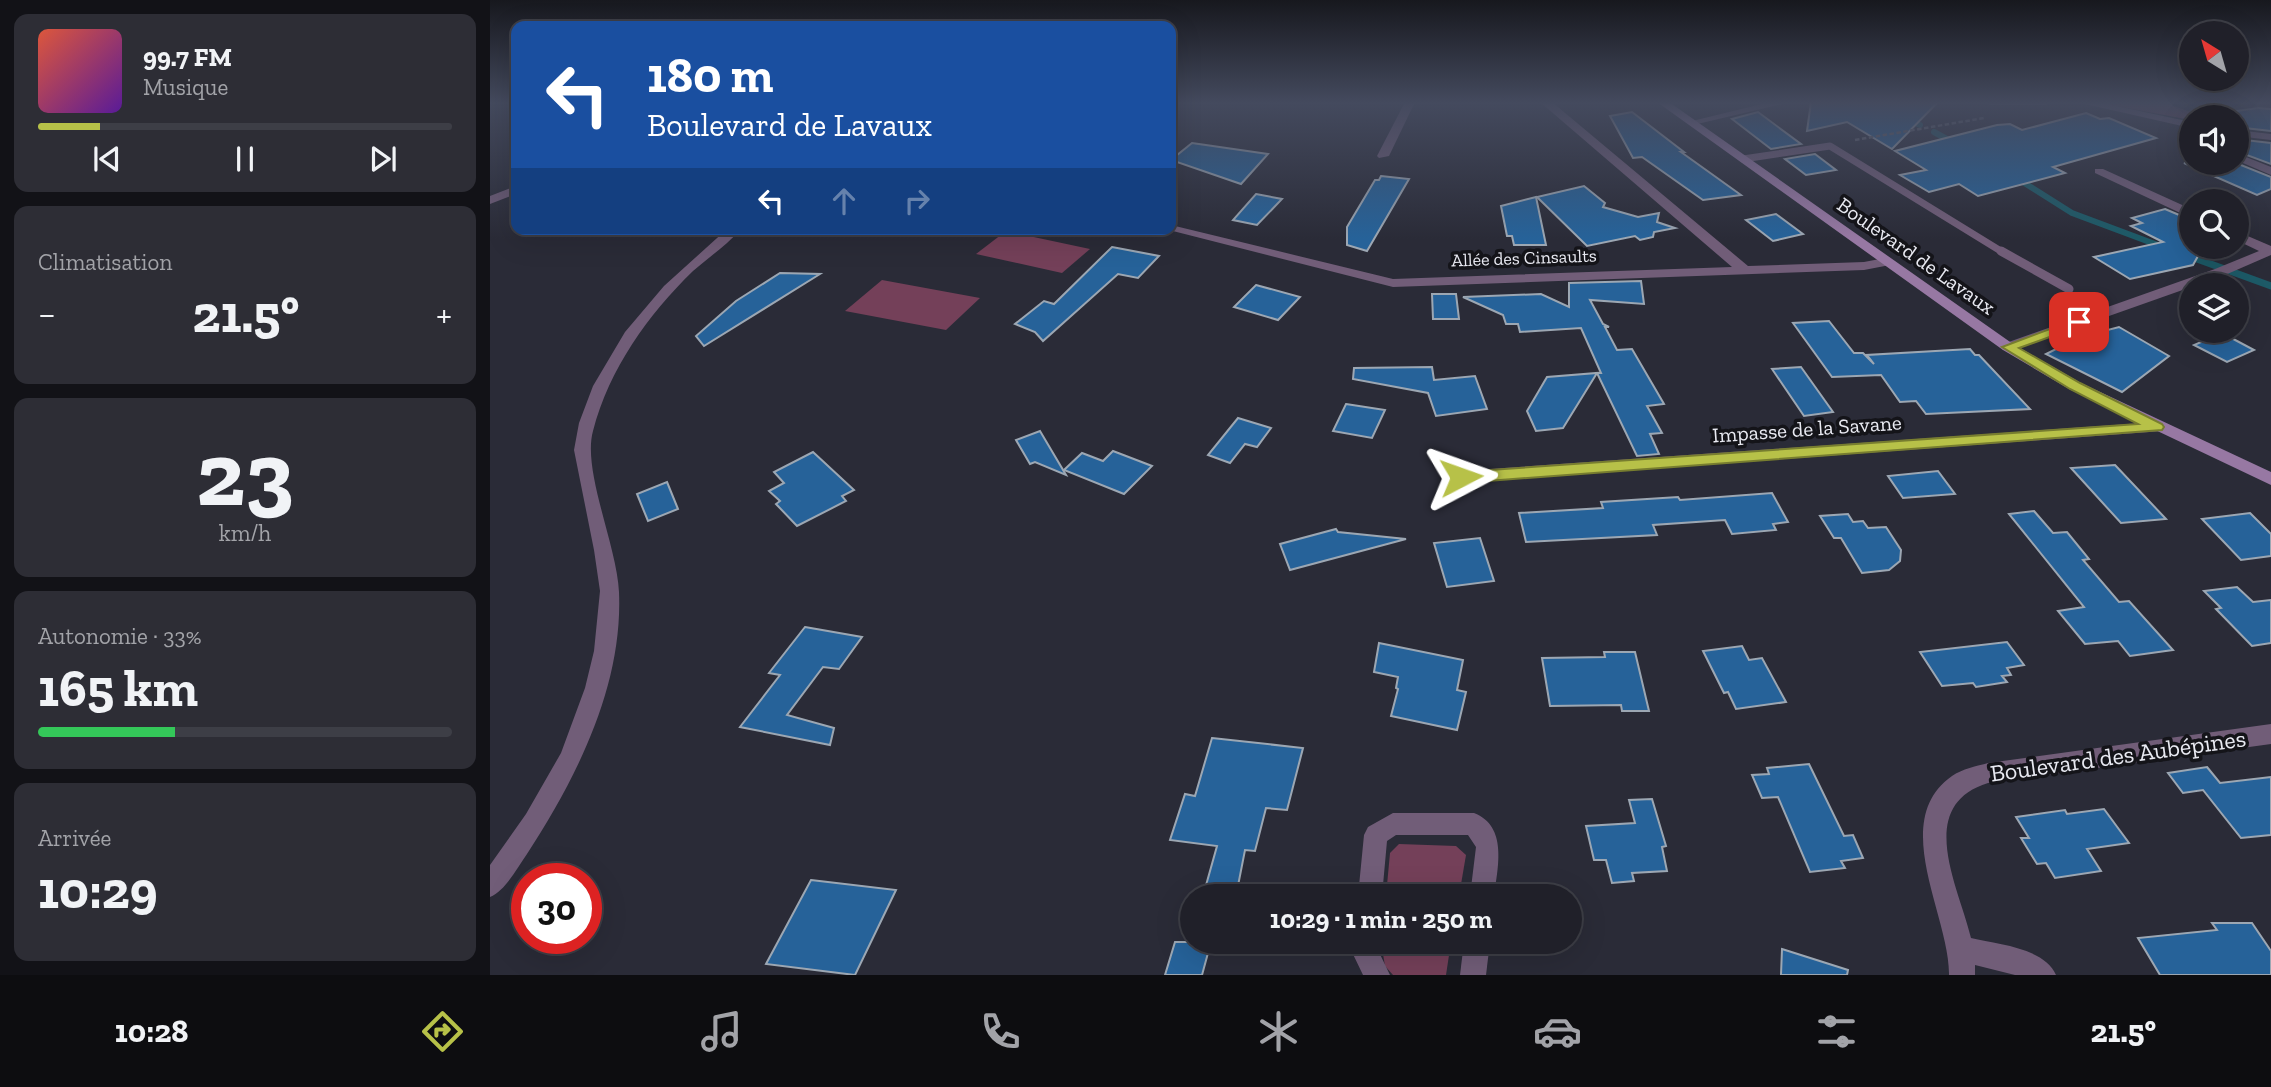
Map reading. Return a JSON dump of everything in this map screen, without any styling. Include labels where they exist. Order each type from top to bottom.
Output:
[{"type":"street","points":[[1383,156],[1387,148]]},
{"type":"street","points":[[1599,148],[1742,269]]},
{"type":"street","name":"Boulevard de Lavaux","points":[[1727,148],[2008,347],[2075,386],[2271,479]]},
{"type":"street","points":[[2249,162],[2271,171]]},
{"type":"street","points":[[2099,172],[2179,209]]},
{"type":"street","points":[[490,200],[511,192]]},
{"type":"street","name":"Allée des Cinsaults","points":[[1176,230],[1393,283],[1864,266],[1885,262]]},
{"type":"street","points":[[490,885],[545,806],[580,741],[603,655],[609,610],[607,568],[582,448],[596,395],[608,369],[654,303],[728,235]]},
{"type":"street","points":[[2249,241],[2271,251]]},
{"type":"street","points":[[2008,347],[2271,251]]},
{"type":"street","name":"Impasse de la Savane","points":[[1461,477],[2157,427]]},
{"type":"street","name":"Boulevard des Aubépines","points":[[1962,975],[1961,948],[1940,880],[1933,829],[1942,804],[1959,784],[1988,773],[2271,734]]},
{"type":"street","points":[[1371,884],[1376,835],[1393,824],[1474,824],[1488,845],[1483,884]]},
{"type":"street","points":[[1961,948],[2023,964],[2043,975]]},
{"type":"street","points":[[1366,954],[1377,975]]},
{"type":"street","points":[[1473,975],[1476,954]]},
{"type":"lane","points":[[1743,159],[1820,148]]},
{"type":"lane","points":[[1832,148],[2036,272],[2069,289]]},
{"type":"shaded area","points":[[1001,235],[1025,235],[1090,249],[1062,273],[976,254]]},
{"type":"shaded area","points":[[882,280],[980,298],[946,330],[845,311]]},
{"type":"shaded area","points":[[1399,844],[1456,846],[1466,855],[1461,884],[1387,884],[1390,853]]},
{"type":"shaded area","points":[[1383,954],[1449,954],[1446,975],[1393,975],[1385,966]]},
{"type":"building","points":[[1186,148],[1223,148],[1268,154],[1241,184],[1176,162],[1176,156]]},
{"type":"building","points":[[1627,148],[1678,148],[1741,195],[1703,200],[1642,157],[1633,158]]},
{"type":"building","points":[[1909,148],[2122,148],[2053,167],[2065,173],[1978,196],[1959,184],[1929,192],[1900,175],[1926,170],[1895,151]]},
{"type":"building","points":[[2249,148],[2271,148],[2271,164],[2249,156]]},
{"type":"building","points":[[1815,154],[1836,170],[1806,175],[1785,159]]},
{"type":"building","points":[[2249,168],[2271,177],[2271,189],[2257,195],[2249,189],[2211,175],[2249,175]]},
{"type":"building","points":[[1381,176],[1409,179],[1367,251],[1347,245],[1347,227],[1375,180],[1379,180]]},
{"type":"building","points":[[1584,186],[1605,203],[1603,207],[1638,217],[1659,213],[1657,222],[1675,228],[1654,232],[1653,237],[1640,240],[1635,236],[1587,246],[1537,197]]},
{"type":"building","points":[[1256,194],[1282,199],[1257,225],[1233,220]]},
{"type":"building","points":[[1536,197],[1546,245],[1514,245],[1512,236],[1507,236],[1501,206]]},
{"type":"building","points":[[2165,209],[2179,215],[2179,259],[2196,259],[2193,265],[2130,279],[2094,257],[2163,242],[2131,226],[2142,223],[2132,218]]},
{"type":"building","points":[[1776,214],[1803,234],[1773,241],[1746,220]]},
{"type":"building","points":[[1112,247],[1159,256],[1138,278],[1118,274],[1043,341],[1035,332],[1015,324],[1044,301],[1054,304]]},
{"type":"building","points":[[780,273],[820,274],[704,346],[696,336],[736,301]]},
{"type":"building","points":[[1641,281],[1644,304],[1590,300],[1603,324],[1609,327],[1605,327],[1617,350],[1632,349],[1664,404],[1647,406],[1662,433],[1650,434],[1659,454],[1637,456],[1597,373],[1601,373],[1581,328],[1520,332],[1518,324],[1506,324],[1503,315],[1463,297],[1541,294],[1569,307],[1569,283]]},
{"type":"building","points":[[1256,285],[1300,297],[1278,320],[1234,307]]},
{"type":"building","points":[[1432,294],[1456,294],[1459,319],[1433,319]]},
{"type":"building","points":[[1829,321],[1854,353],[1863,353],[1874,364],[1867,355],[1970,349],[1975,355],[1979,355],[2030,409],[1926,414],[1916,401],[1900,402],[1881,375],[1832,377],[1793,323]]},
{"type":"building","points":[[2119,327],[2169,356],[2122,392],[2046,354],[2098,328],[2104,331]]},
{"type":"building","points":[[2241,343],[2254,350],[2227,362],[2194,345]]},
{"type":"building","points":[[1432,367],[1434,380],[1475,376],[1487,409],[1436,416],[1428,393],[1353,379],[1354,368]]},
{"type":"building","points":[[1801,367],[1833,412],[1804,416],[1772,369]]},
{"type":"building","points":[[1597,373],[1563,428],[1536,431],[1527,411],[1547,377]]},
{"type":"building","points":[[1346,404],[1385,410],[1372,438],[1333,431]]},
{"type":"building","points":[[1238,418],[1271,428],[1257,447],[1245,444],[1230,463],[1208,455]]},
{"type":"building","points":[[1040,431],[1066,475],[1035,462],[1030,464],[1016,440]]},
{"type":"building","points":[[1113,451],[1152,466],[1124,494],[1064,470],[1082,453],[1103,461]]},
{"type":"building","points":[[813,452],[854,490],[842,496],[846,501],[797,526],[776,504],[780,501],[769,491],[784,483],[774,472]]},
{"type":"building","points":[[2115,465],[2166,519],[2121,523],[2071,468]]},
{"type":"building","points":[[1938,471],[1955,494],[1903,498],[1888,476]]},
{"type":"building","points":[[667,482],[678,509],[648,521],[637,494]]},
{"type":"building","points":[[1772,493],[1788,522],[1773,524],[1776,530],[1732,534],[1725,520],[1653,525],[1657,535],[1526,542],[1519,513],[1603,508],[1601,502],[1678,497],[1680,500]]},
{"type":"building","points":[[2034,511],[2053,533],[2067,532],[2089,559],[2083,560],[2119,602],[2129,601],[2173,650],[2130,656],[2118,641],[2085,644],[2058,611],[2084,607],[2009,514]]},
{"type":"building","points":[[2250,513],[2271,534],[2271,556],[2241,560],[2202,519]]},
{"type":"building","points":[[1848,514],[1853,522],[1863,521],[1868,528],[1886,527],[1901,550],[1900,561],[1889,570],[1862,573],[1841,538],[1834,538],[1820,516]]},
{"type":"building","points":[[1336,529],[1338,532],[1406,539],[1290,570],[1280,544]]},
{"type":"building","points":[[1480,538],[1494,581],[1447,587],[1434,543]]},
{"type":"building","points":[[2237,587],[2253,602],[2271,600],[2271,643],[2252,646],[2216,609],[2221,608],[2204,591]]},
{"type":"building","points":[[805,627],[862,637],[839,669],[823,667],[787,715],[834,728],[830,745],[740,727],[780,675],[769,673]]},
{"type":"building","points":[[2007,642],[2024,665],[2007,668],[2011,675],[2002,676],[2007,682],[1976,687],[1973,683],[1942,686],[1920,652]]},
{"type":"building","points":[[1379,643],[1463,660],[1457,690],[1466,692],[1457,730],[1391,716],[1398,689],[1398,677],[1374,672]]},
{"type":"building","points":[[1742,646],[1749,660],[1762,658],[1786,702],[1736,709],[1728,692],[1724,693],[1703,651]]},
{"type":"building","points":[[1604,652],[1635,652],[1649,711],[1622,711],[1621,705],[1550,706],[1542,658],[1605,657]]},
{"type":"building","points":[[1212,738],[1303,748],[1287,810],[1266,808],[1255,851],[1245,850],[1238,884],[1206,884],[1217,846],[1170,840],[1185,794],[1195,796]]},
{"type":"building","points":[[1809,764],[1844,836],[1853,835],[1863,858],[1841,861],[1845,868],[1810,872],[1778,797],[1762,798],[1752,775],[1769,774],[1767,768]]},
{"type":"building","points":[[2207,767],[2220,783],[2271,777],[2271,835],[2241,838],[2203,790],[2183,793],[2168,773]]},
{"type":"building","points":[[1652,799],[1666,846],[1662,847],[1667,871],[1632,873],[1634,881],[1612,883],[1606,860],[1594,860],[1586,826],[1635,823],[1629,800]]},
{"type":"building","points":[[2104,809],[2129,843],[2087,849],[2101,871],[2055,878],[2046,863],[2037,864],[2021,838],[2029,838],[2016,817],[2065,810],[2067,814]]},
{"type":"building","points":[[811,880],[896,890],[855,975],[766,964]]},
{"type":"building","points":[[2212,923],[2252,923],[2271,951],[2271,975],[2160,975],[2138,938],[2217,930]]},
{"type":"building","points":[[1175,942],[1180,942],[1180,954],[1208,954],[1202,975],[1165,975]]},
{"type":"building","points":[[1782,949],[1848,970],[1847,975],[1781,975]]},
{"type":"waterway","points":[[2018,179],[2072,213],[2163,247]]},
{"type":"waterway","points":[[2197,259],[2271,286]]},
{"type":"route","points":[[1461,477],[2157,427],[2075,386],[2008,347],[2079,322]]}]
